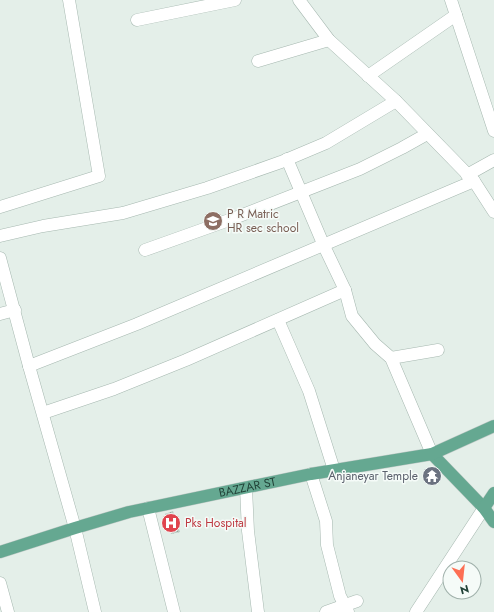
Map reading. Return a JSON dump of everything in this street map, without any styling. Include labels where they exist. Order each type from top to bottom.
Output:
[{"type":"main road","name":"BAZZAR ST","points":[[0,552],[129,512],[311,474],[432,454],[494,426]]},
{"type":"main road","points":[[432,454],[484,508],[494,522]]},
{"type":"main road","points":[[484,508],[494,493]]},
{"type":"street","points":[[0,207],[99,176],[69,0]]},
{"type":"street","points":[[138,20],[235,0]]},
{"type":"street","points":[[299,0],[329,40],[396,101],[471,178],[494,212]]},
{"type":"street","points":[[451,0],[494,131]]},
{"type":"street","points":[[368,76],[456,15]]},
{"type":"street","points":[[258,61],[329,40]]},
{"type":"street","points":[[0,236],[43,226],[123,213],[207,188],[326,143],[396,101]]},
{"type":"street","points":[[145,250],[232,219],[360,169],[427,134]]},
{"type":"street","points":[[287,159],[324,246],[346,290],[352,316],[375,344],[391,358],[432,454]]},
{"type":"street","points":[[28,366],[137,324],[324,246],[471,178],[494,160]]},
{"type":"street","points":[[0,258],[15,310],[28,366],[43,413],[75,528],[95,612]]},
{"type":"street","points":[[43,413],[114,389],[186,360],[346,290]]},
{"type":"street","points":[[0,314],[15,310]]},
{"type":"street","points":[[278,320],[309,391],[334,470]]},
{"type":"street","points":[[391,358],[438,350]]},
{"type":"street","points":[[311,474],[326,521],[327,545],[340,596],[346,609]]},
{"type":"street","points":[[246,488],[248,531],[258,612]]},
{"type":"street","points":[[148,508],[174,612]]},
{"type":"street","points":[[416,612],[484,508]]},
{"type":"street","points":[[0,583],[8,612]]},
{"type":"street","points":[[326,612],[346,609],[357,601]]},
{"type":"building","points":[[173,511],[180,532],[171,534],[165,514]]},
{"type":"place","name":"P R Matric HR sec school","points":[[213,221]]},
{"type":"place","name":"Anjaneyar Temple","points":[[432,476]]},
{"type":"place","name":"Pks Hospital","points":[[171,523]]}]
